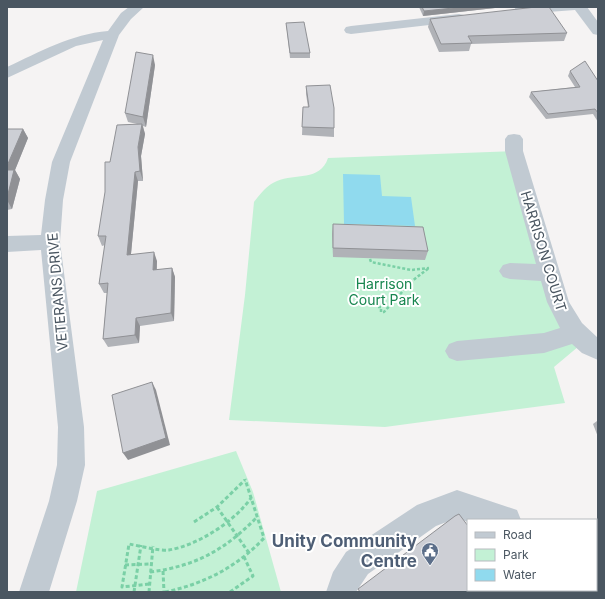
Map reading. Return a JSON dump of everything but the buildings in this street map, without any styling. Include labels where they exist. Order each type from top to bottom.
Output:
[{"type":"street","name":"VETERANS DRIVE","points":[[34,592],[63,501],[71,466],[71,427],[50,242],[54,200],[61,162],[112,35],[126,16],[137,7]]},
{"type":"street","points":[[510,12],[571,7]]},
{"type":"street","points":[[580,7],[598,31]]},
{"type":"street","points":[[351,30],[470,16]]},
{"type":"street","points":[[7,73],[75,42],[89,37],[112,35]]},
{"type":"street","name":"HARRISON COURT","points":[[514,139],[514,151],[558,302],[568,323],[575,333],[598,350]]},
{"type":"street","points":[[7,244],[50,242]]},
{"type":"street","points":[[510,271],[549,273]]},
{"type":"street","points":[[457,351],[544,343],[575,333]]},
{"type":"street","points":[[341,592],[344,583],[357,563],[427,514],[457,504],[504,519]]},
{"type":"path","points":[[370,259],[371,262],[411,270],[429,268],[412,281],[384,312],[381,312],[381,307],[378,307]]},
{"type":"path","points":[[163,571],[164,592],[194,585],[244,557],[264,538],[245,479],[217,507],[194,522]]},
{"type":"path","points":[[149,584],[122,587],[129,544],[153,546],[168,550],[202,539],[244,508],[251,498]]},
{"type":"path","points":[[217,507],[249,553]]},
{"type":"path","points":[[150,572],[163,571],[195,562],[223,548],[237,537],[257,517]]},
{"type":"path","points":[[134,592],[141,545]]},
{"type":"path","points":[[149,592],[153,546]]},
{"type":"path","points":[[230,592],[253,576],[244,557]]},
{"type":"path","points":[[125,565],[151,564]]},
{"type":"green space","name":"Harrison Court Park","points":[[514,151],[549,273],[585,341],[554,367],[565,403],[385,427],[229,420],[245,295],[254,202],[264,190],[277,181],[306,176],[319,171],[324,166],[328,158]]},
{"type":"green space","points":[[236,451],[253,492],[281,592],[76,592],[97,491]]},
{"type":"water","points":[[343,174],[380,175],[382,196],[411,197],[415,226],[344,224]]},
{"type":"place","name":"Unity Community Centre","points":[[430,566]]}]
